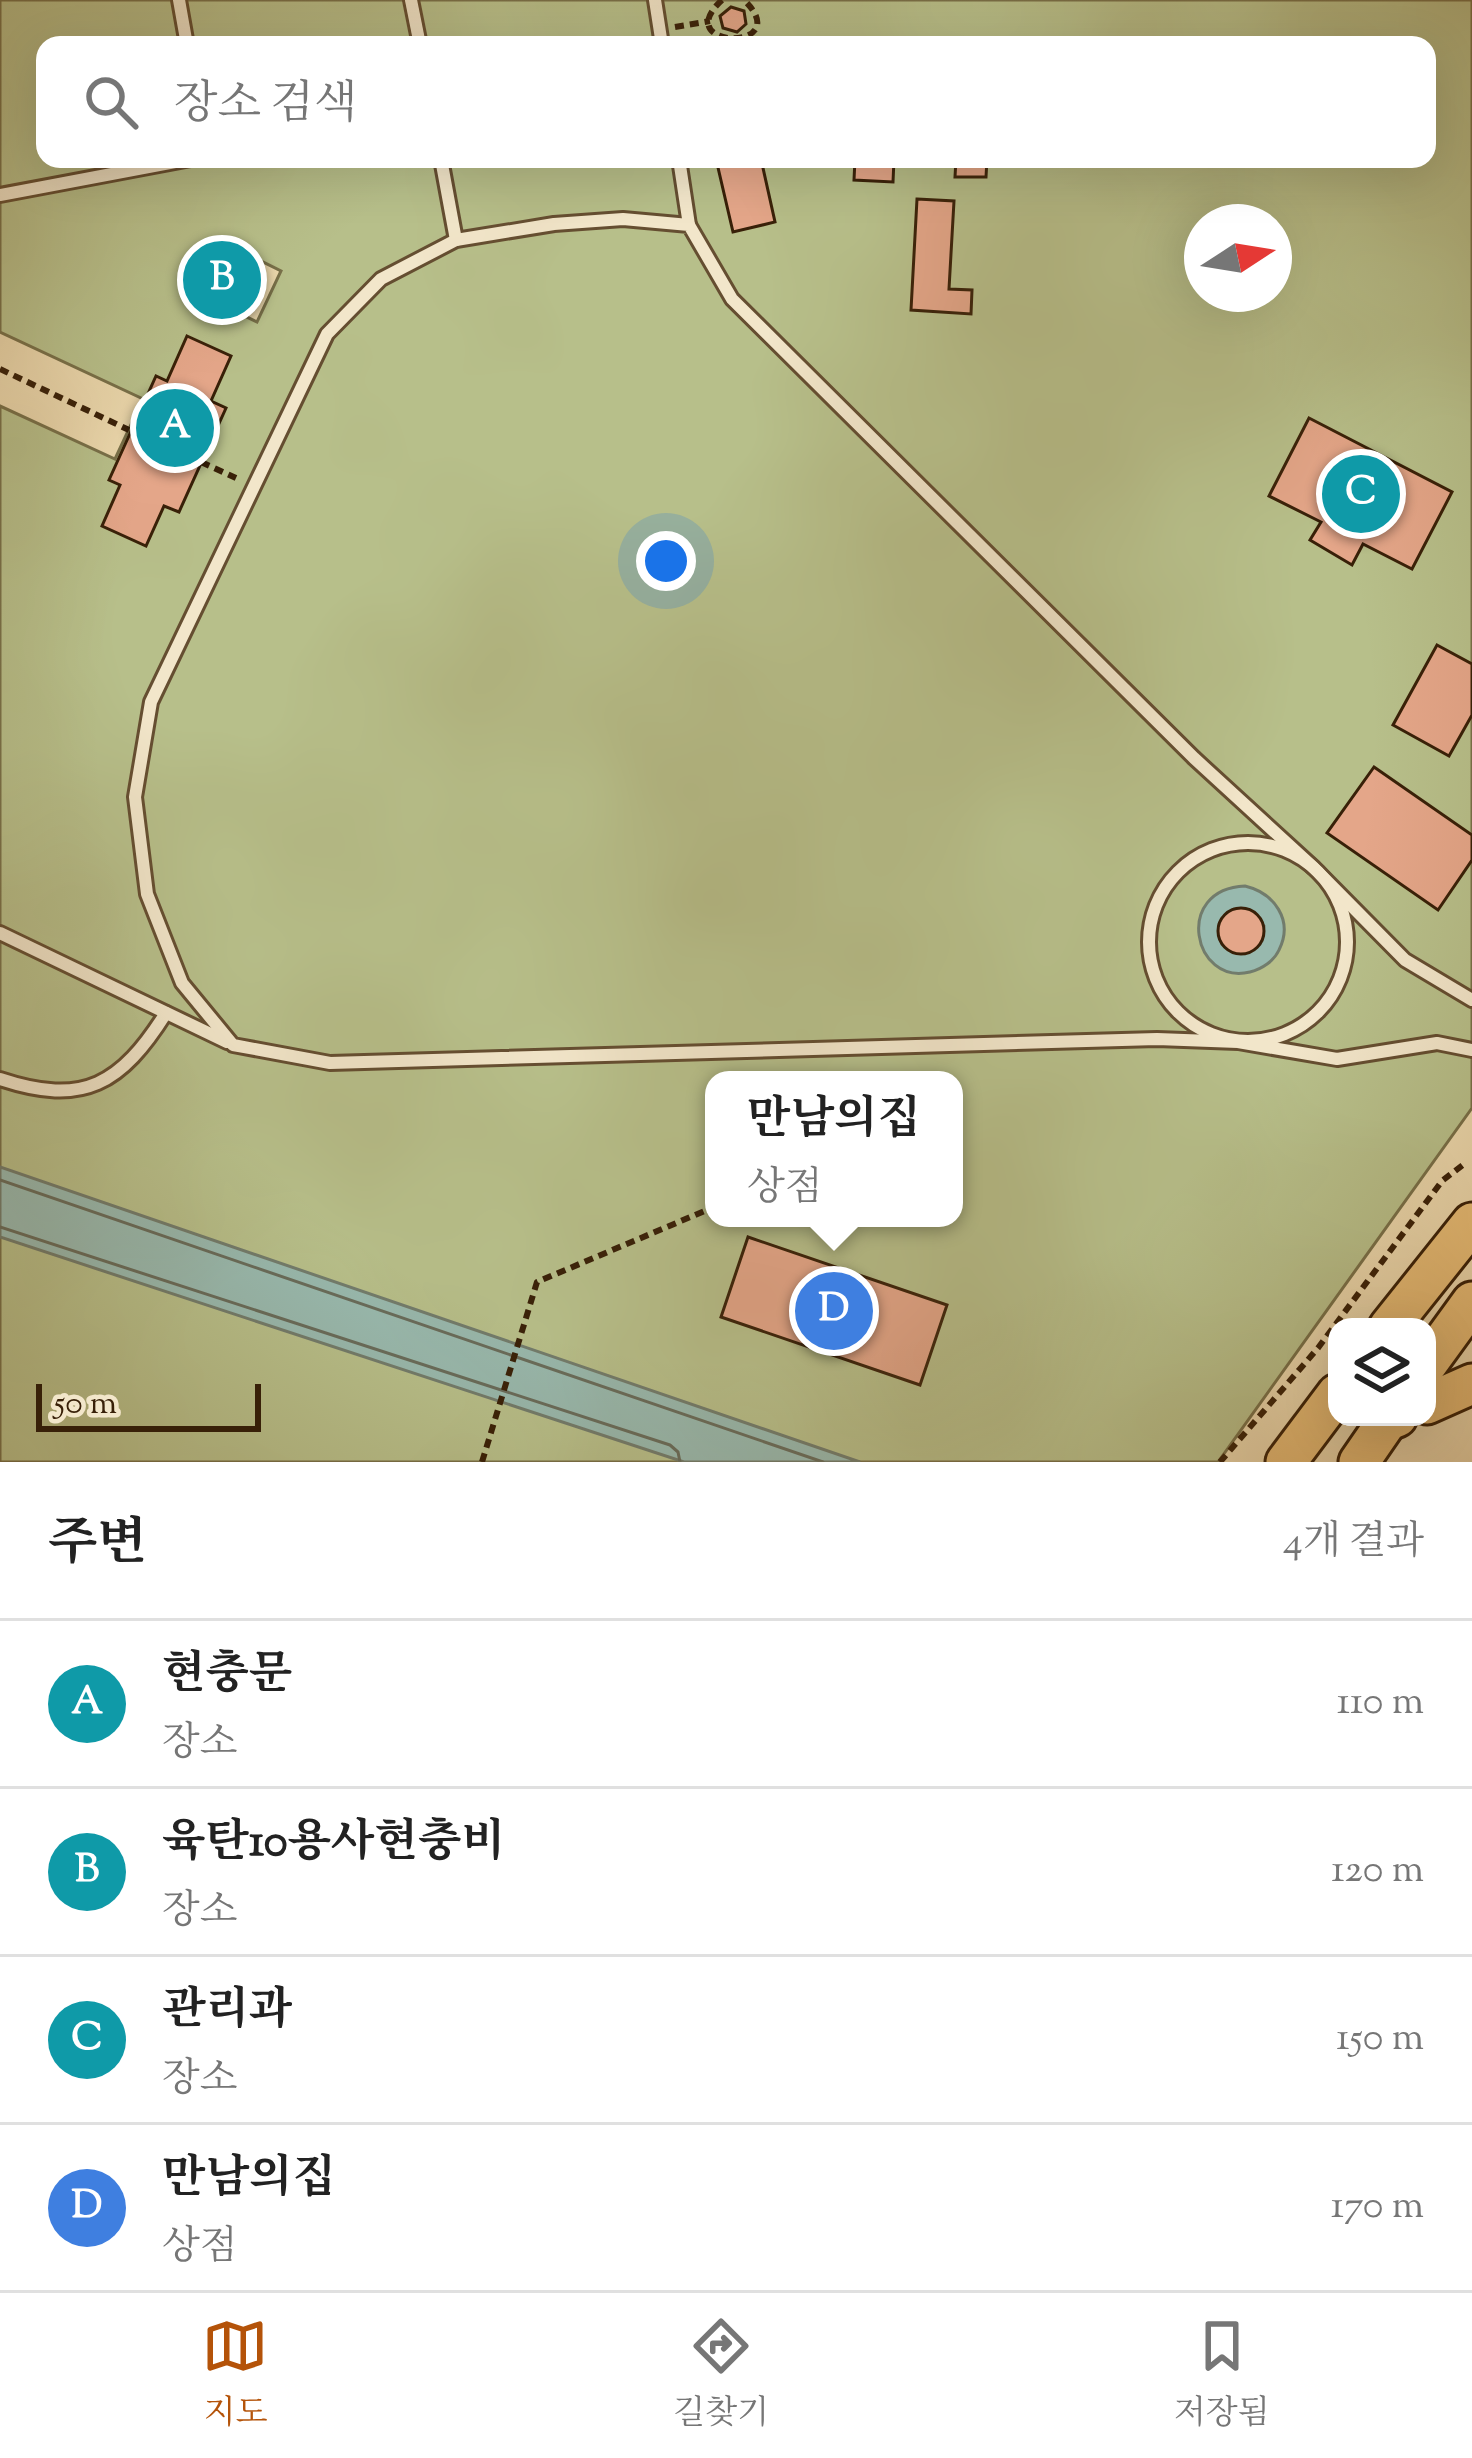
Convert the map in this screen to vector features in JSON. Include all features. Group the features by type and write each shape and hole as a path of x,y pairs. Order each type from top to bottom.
{"main road":[{"path":"1396,1318 1472,1223"},
{"path":"1436,1352 1472,1302"},
{"path":"1436,1400 1472,1384"},
{"path":"1286,1462 1328,1406"},
{"path":"1359,1462 1385,1426"}],"lane":[{"path":"179,0 185,36"},
{"path":"411,0 418,36"},
{"path":"656,0 661,36"},
{"path":"0,195 143,168"},
{"path":"443,168 456,240"},
{"path":"680,168 689,225 732,299 1405,961 1472,1000"},
{"path":"233,1046 182,983 147,894 136,797 151,702 327,334 381,279 456,240 554,224 623,219 689,225"},
{"path":"0,933 233,1046 330,1063 1157,1039 1238,1042 1269,1040 1298,1029 1322,1009 1339,983 1347,953 1345,922 1334,893 1314,868 1286,850 1252,843 1219,847 1188,862 1165,887 1151,918 1153,969 1177,1013 1205,1033 1238,1042 1337,1059 1437,1043 1472,1050"},
{"path":"0,1079 35,1090 75,1090 110,1077 140,1053 166,1013"}],"path":[{"path":"721,36 711,21 722,0"},
{"path":"744,0 755,20 746,36"},
{"path":"660,29 711,21"},
{"path":"0,369 130,430"},
{"path":"202,462 254,486"},
{"path":"1220,1462 1318,1348 1442,1181 1464,1164"},
{"path":"482,1462 537,1282 705,1211"}],"green space":[{"path":"0,0 1472,0 1472,1108 1218,1462 0,1462 0,406 115,459 143,399 0,332","holes":["221,241 281,271 257,322 196,292"]}],"water":[{"path":"1245,886 1265,895 1278,909 1283,939 1274,958 1259,969 1230,972 1204,952 1200,918 1207,903 1222,891","holes":["1234,909 1249,910 1264,926 1262,941 1245,954 1228,949 1221,941 1219,924"]},
{"path":"0,1167 860,1462 684,1462 0,1237"}],"building":[{"path":"731,7 744,11 746,24 737,32 723,28 720,16"},
{"path":"718,168 763,168 775,222 733,232"},
{"path":"855,168 894,168 893,182 854,180"},
{"path":"956,168 986,168 986,177 955,177"},
{"path":"917,199 954,201 949,289 972,290 971,314 911,310"},
{"path":"187,336 231,356 211,401 226,408 179,512 164,506 146,546 102,526 120,485 109,480 156,376 167,381"},
{"path":"1309,418 1452,492 1412,569 1363,544 1352,565 1310,540 1321,522 1269,496"},
{"path":"1437,645 1472,664 1472,715 1449,756 1393,725"},
{"path":"1374,767 1472,835 1472,860 1438,910 1327,833"},
{"path":"1241,908 1257,915 1264,931 1257,947 1241,954 1225,947 1218,931 1225,915"},
{"path":"748,1237 947,1305 920,1385 721,1317"}],"place":[{"name":"육탄10용사현충비","path":"222,280"},
{"name":"현충문","path":"175,428"},
{"name":"관리과","path":"1361,494"},
{"name":"만남의집","path":"834,1311"}]}
